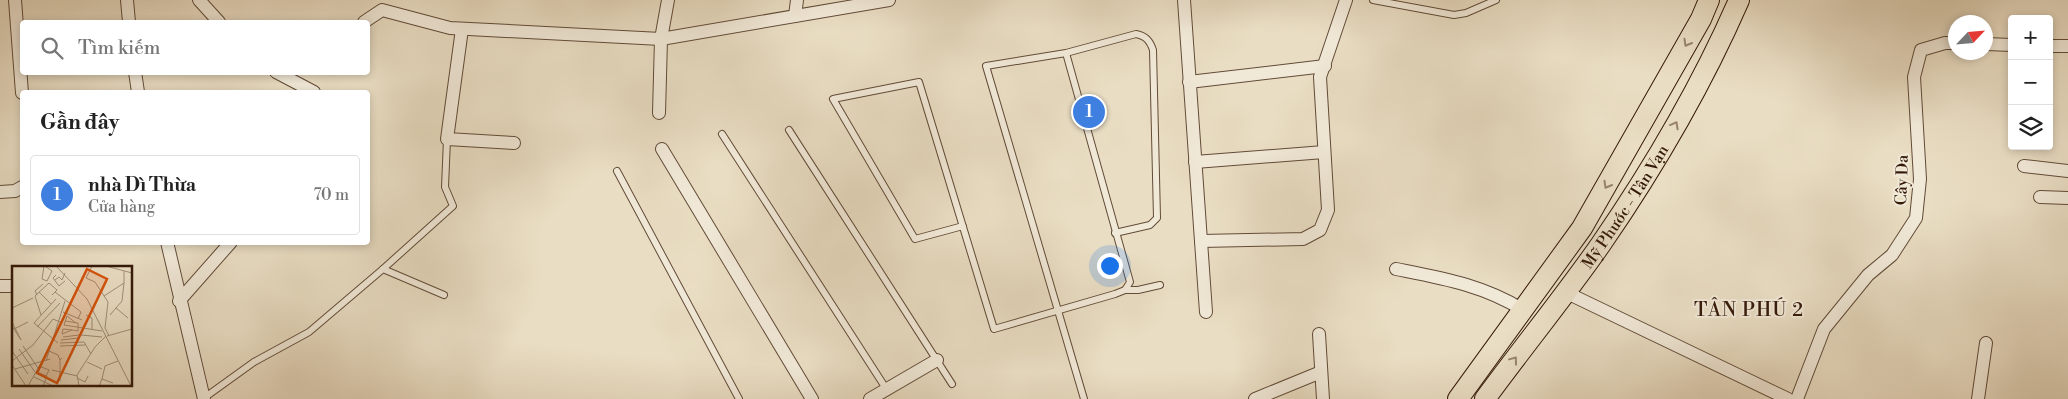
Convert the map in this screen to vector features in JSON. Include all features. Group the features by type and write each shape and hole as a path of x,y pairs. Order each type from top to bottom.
{"main road":[{"name":"Mỹ Phước - Tân Vạn","path":"1458,399 1582,228 1696,27 1709,0"},
{"name":"Mỹ Phước - Tân Vạn","path":"1485,399 1600,244 1660,153 1722,38 1740,0"}],"street":[{"path":"15,0 20,66"},
{"path":"127,0 129,20"},
{"path":"200,0 217,20"},
{"path":"658,113 661,39 668,0"},
{"path":"795,16 797,0"},
{"path":"367,20 382,10 430,24 462,29 533,30 661,39 889,0"},
{"path":"1184,0 1206,312"},
{"path":"1201,241 1303,240 1320,230 1328,210 1320,77 1346,0"},
{"path":"462,29 447,139 514,143"},
{"name":"Cây Da","path":"1797,399 1824,329 1868,275 1892,254 1916,218 1920,179 1914,77 1921,50 1948,43"},
{"path":"1993,44 2008,45"},
{"path":"2053,46 2068,46"},
{"path":"1189,82 1325,66"},
{"path":"21,75 22,90"},
{"path":"135,75 138,90"},
{"path":"282,75 310,90"},
{"path":"662,149 812,399"},
{"path":"1195,162 1324,152"},
{"path":"2024,166 2068,171"},
{"path":"0,192 16,191 20,188"},
{"path":"2040,197 2068,198"},
{"path":"168,245 203,399"},
{"path":"179,301 228,245"},
{"path":"1396,269 1478,287 1502,297 1523,310"},
{"path":"1565,292 1788,399"},
{"path":"1319,334 1323,399"},
{"path":"1978,399 1986,343"},
{"path":"870,399 937,360"},
{"path":"1255,399 1321,372"}],"lane":[{"path":"1373,0 1454,15 1466,13 1496,0"},
{"path":"1084,399 986,66 1066,53 1136,34 1147,38 1153,50 1157,218 1150,225 1115,233"},
{"path":"1066,53 1130,282 1125,290"},
{"path":"963,226 915,239 833,99 918,82 963,226 994,329 1057,312 1125,290 1138,290 1160,285"},
{"path":"790,130 952,384"},
{"path":"722,134 887,390"},
{"path":"203,399 266,355 309,332 453,206 445,187 447,139"},
{"path":"618,171 739,399"},
{"path":"383,269 444,295"}],"place":[{"name":"nhà Dì Thừa","path":"1089,112"}],"district":[{"name":"TÂN PHÚ 2","path":"1749,309"}]}
